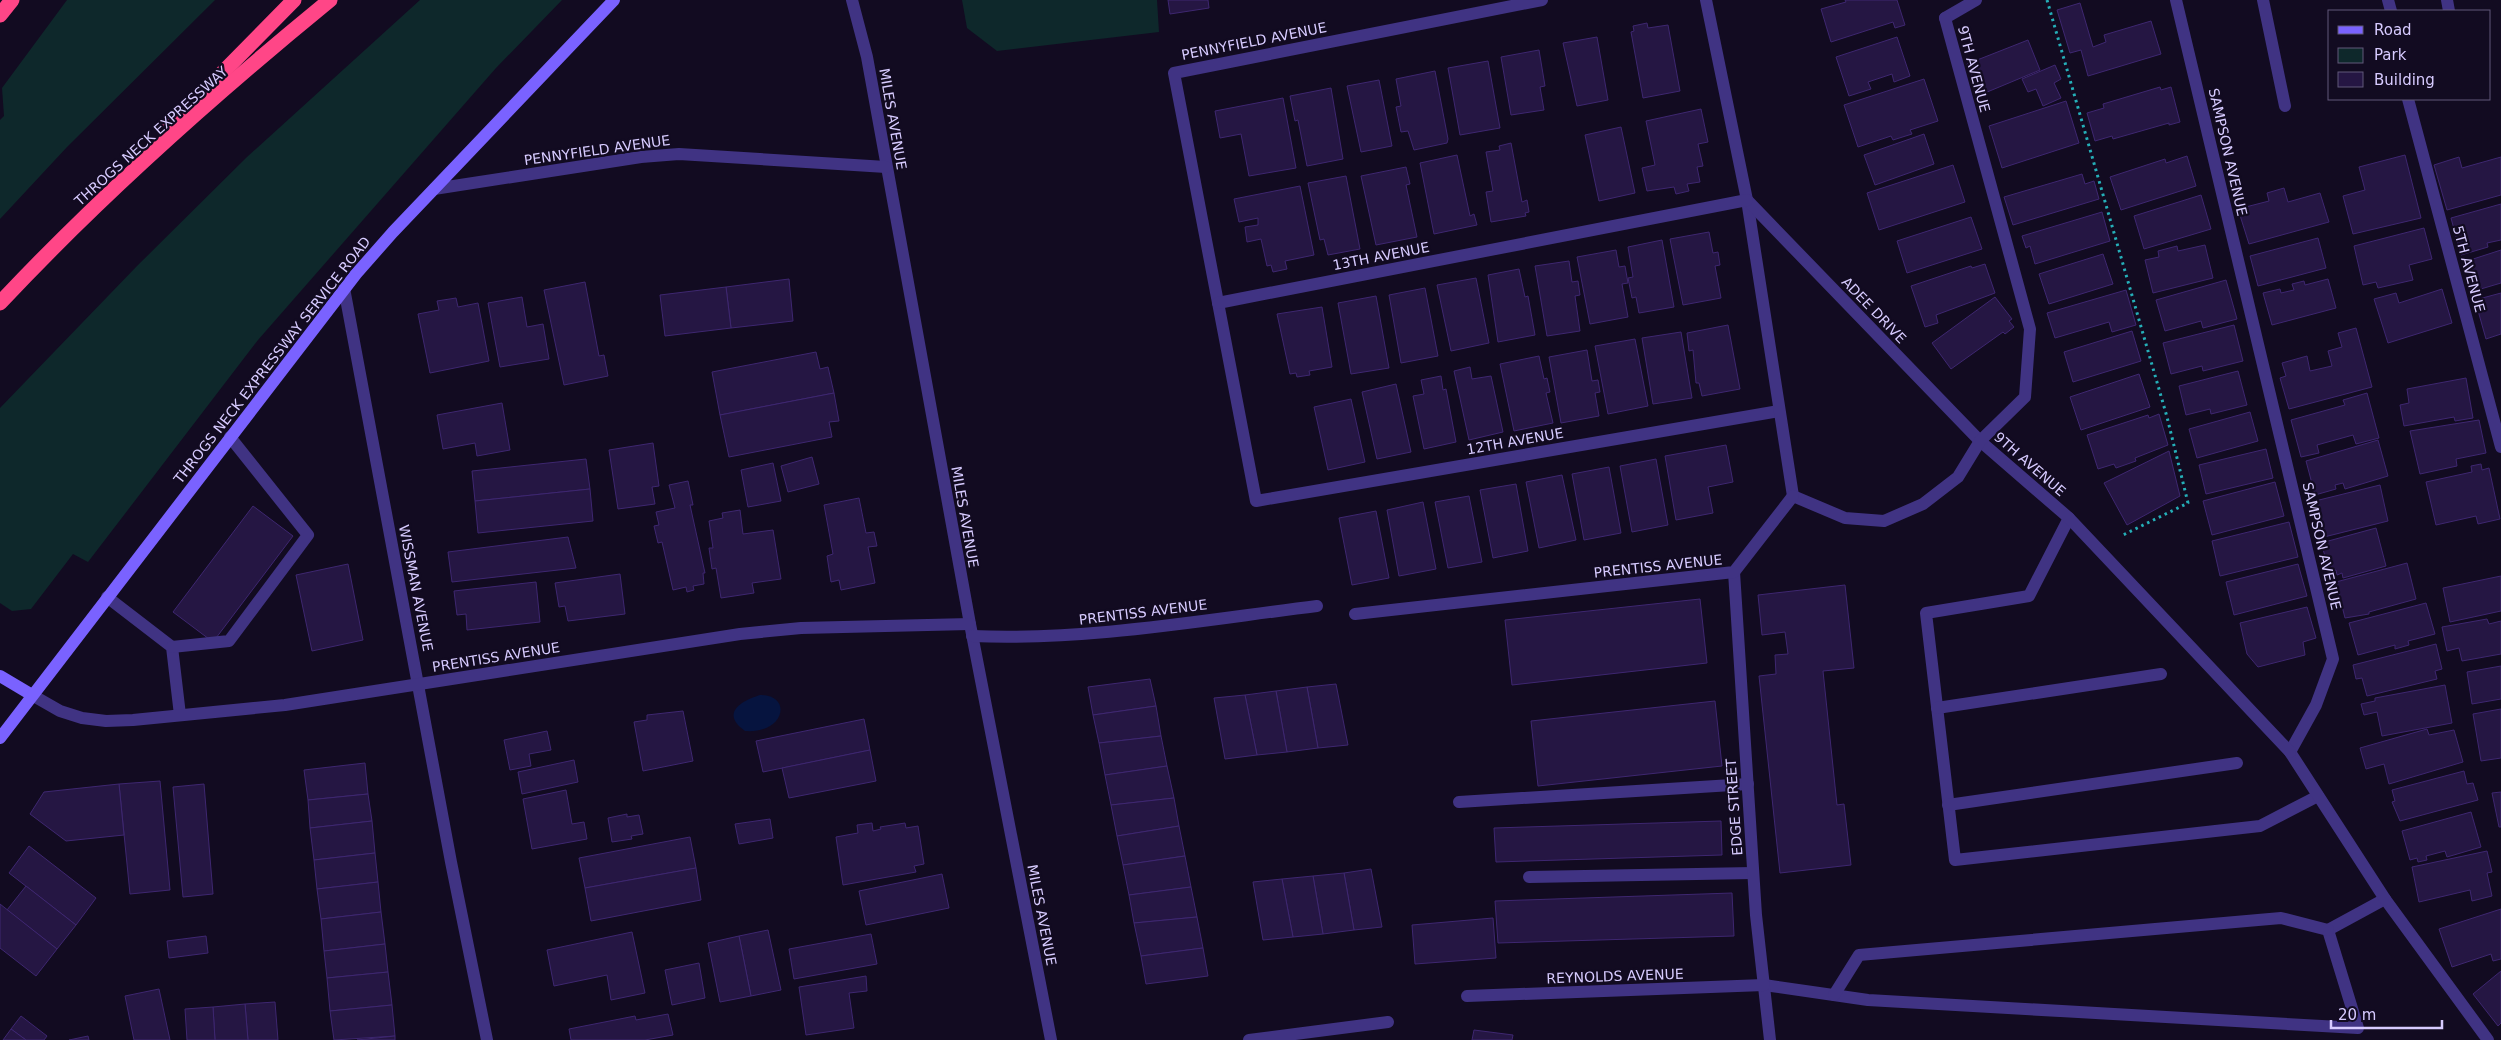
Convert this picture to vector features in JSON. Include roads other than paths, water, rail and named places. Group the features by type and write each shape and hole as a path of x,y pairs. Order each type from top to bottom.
{"highway":[{"path":"0,15 12,0"},
{"path":"43,258 294,0"},
{"name":"THROGS NECK EXPRESSWAY","path":"0,303 43,258 190,120 330,0"}],"street":[{"name":"THROGS NECK EXPRESSWAY SERVICE ROAD","path":"0,738 344,288 434,189 614,0"},
{"name":"MILES AVENUE","path":"852,0 867,57 971,630 1051,1040"},
{"name":"PENNYFIELD AVENUE","path":"1218,303 1174,73 1542,0"},
{"path":"1706,0 1747,200 1793,496 1845,518 1884,521 1923,504 1958,477 1980,441"},
{"name":"9TH AVENUE","path":"1976,0 1945,18 2030,329 2025,397 1980,441 2069,518 2290,752"},
{"name":"SAMPSON AVENUE","path":"2176,0 2333,659 2316,705 2290,752"},
{"path":"2263,0 2285,106"},
{"name":"5TH AVENUE","path":"2408,100 2501,446"},
{"name":"PENNYFIELD AVENUE","path":"434,189 641,157 679,154 886,167"},
{"name":"13TH AVENUE","path":"1218,303 1747,200"},
{"name":"ADEE DRIVE","path":"1747,200 1980,441"},
{"name":"WISSMAN AVENUE","path":"344,288 458,899 487,1040"},
{"name":"12TH AVENUE","path":"1218,303 1256,501 1779,411"},
{"path":"107,597 172,647 229,640 308,535 230,437"},
{"name":"PRENTISS AVENUE","path":"1355,614 1734,572 1793,496"},
{"path":"2069,518 2029,596 1926,613 1954,860 2260,826 2318,796"},
{"name":"EDGE STREET","path":"1734,572 1753,873 1770,1040"},
{"name":"PRENTISS AVENUE","path":"32,695 60,711 94,720 133,720 285,705 740,634 801,628 971,630 1022,638 1069,636 1317,606"},
{"path":"172,647 180,715"},
{"path":"1937,708 2161,674"},
{"path":"0,676 32,695"},
{"path":"2290,752 2385,899 2488,1040"},
{"path":"1948,805 2237,763"},
{"path":"1459,802 1748,784"},
{"path":"1529,877 1753,873"},
{"path":"1834,995 1859,955 2281,918 2328,930 2385,899"},
{"name":"REYNOLDS AVENUE","path":"1467,996 1764,985 1878,1000 2358,1028 2328,930"},
{"path":"1249,1040 1388,1022"}],"water":[{"path":"760,695 777,701 780,707 780,714 769,727 745,731 734,719 736,708 740,704"}]}
